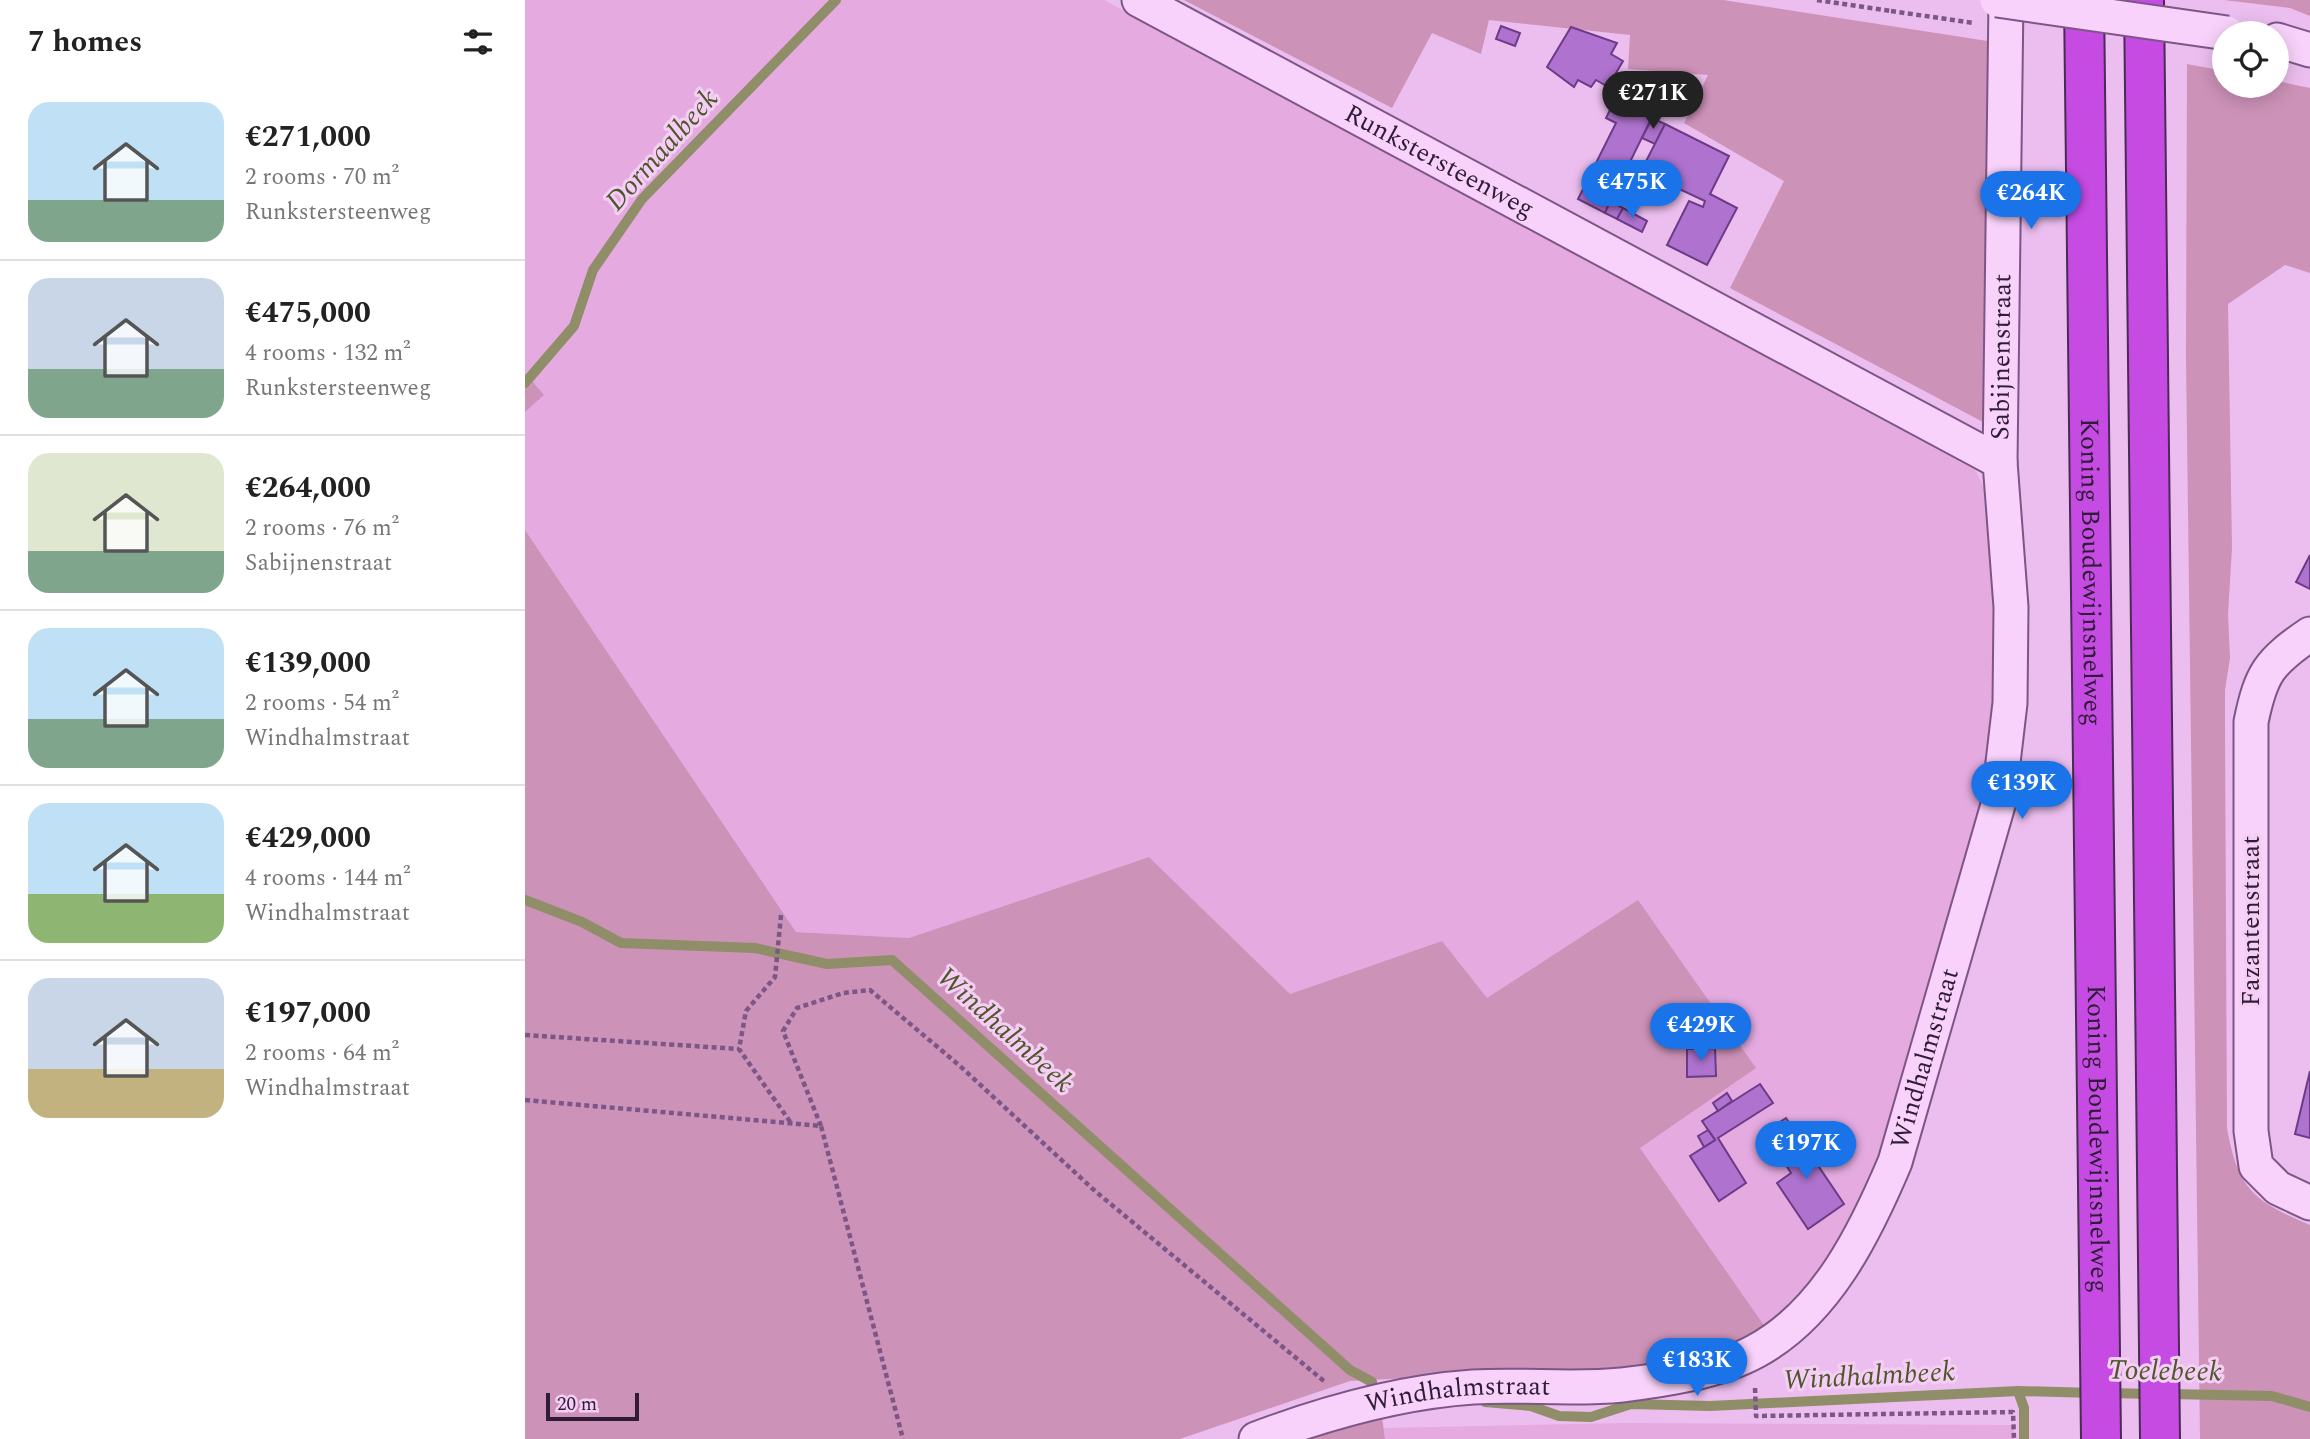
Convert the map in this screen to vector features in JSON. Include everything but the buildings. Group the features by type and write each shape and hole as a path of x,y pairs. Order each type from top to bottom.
{"highway":[{"name":"Koning Boudewijnsnelweg","path":"2084,0 2101,1439"},
{"path":"2144,0 2160,1439"}],"street":[{"name":"Runkstersteenweg","path":"1139,0 2000,462"},
{"path":"1997,0 2212,31"},
{"name":"Sabijnenstraat","path":"2000,462 2007,0"},
{"path":"2289,44 2310,50"},
{"name":"Windhalmstraat","path":"1256,1439 1302,1422 1358,1407 1471,1387 1621,1385 1714,1366 1755,1352 1798,1321 1835,1276 1872,1218 1895,1162 1998,805 2010,703 2011,607 2000,462"},
{"name":"Fazantenstraat","path":"2310,634 2278,655 2258,686 2251,722 2251,1131 2256,1167 2278,1188 2310,1203"}],"path":[{"path":"1817,0 1891,11"},
{"path":"781,915 775,977 746,1011 739,1049 790,1123"},
{"path":"903,1439 821,1126 783,1031 797,1008 843,993 870,990 960,1066 1095,1191 1358,1407"},
{"path":"525,1035 739,1049"},
{"path":"525,1100 821,1126"},
{"path":"1755,1352 1756,1416 2013,1412 2014,1439"}],"shaded area":[{"path":"525,0 1104,0 1975,470 1984,487 1992,517 1995,724 1982,811 1896,1120 1841,1246 1803,1295 1766,1328 1520,977 1487,999 1442,941 1290,994 1149,857 909,938 796,932 525,530 525,412 543,395 525,373"},
{"path":"1184,0 1723,0 1994,42 1986,196 1983,422 1730,288 1784,181 1684,123 1708,75 1628,69 1630,35 1489,20 1481,54 1432,33 1392,108"},
{"path":"2224,0 2310,0 2310,16 2290,8"},
{"path":"2187,64 2212,69 2212,98 2289,98 2289,84 2310,88 2310,273 2285,265 2228,304 2232,548 2228,614 2230,658 2225,690 2225,725 2227,1128 2237,1166 2252,1191 2275,1208 2310,1225 2310,1439 2200,1439 2186,357"},
{"path":"525,373 544,395 525,412"},
{"path":"525,530 796,932 909,938 1149,857 1290,994 1442,941 1487,998 1638,900 1756,1068 1640,1148 1766,1328 1702,1360 1611,1373 1528,1372 1350,1381 1180,1439 525,1439"},
{"path":"1381,1409 1385,1439 1279,1439"},
{"path":"1624,1423 2014,1425 2014,1439 1385,1439 1384,1428"}],"waterway":[{"name":"Dormaalbeek","path":"525,383 574,326 593,270 642,199 836,0"},
{"name":"Windhalmbeek","path":"525,900 582,922 621,943 755,948 827,964 892,960 1350,1370 1372,1382"},
{"name":"Toelebeek","path":"2018,1391 2094,1393"},
{"name":"Windhalmbeek","path":"1485,1402 1531,1406 1559,1416 1591,1417 1631,1404 1710,1406 2018,1391 2024,1408 2024,1439"},
{"name":"Toelebeek","path":"2109,1393 2153,1394"},
{"name":"Toelebeek","path":"2169,1394 2272,1396 2310,1407"}]}
